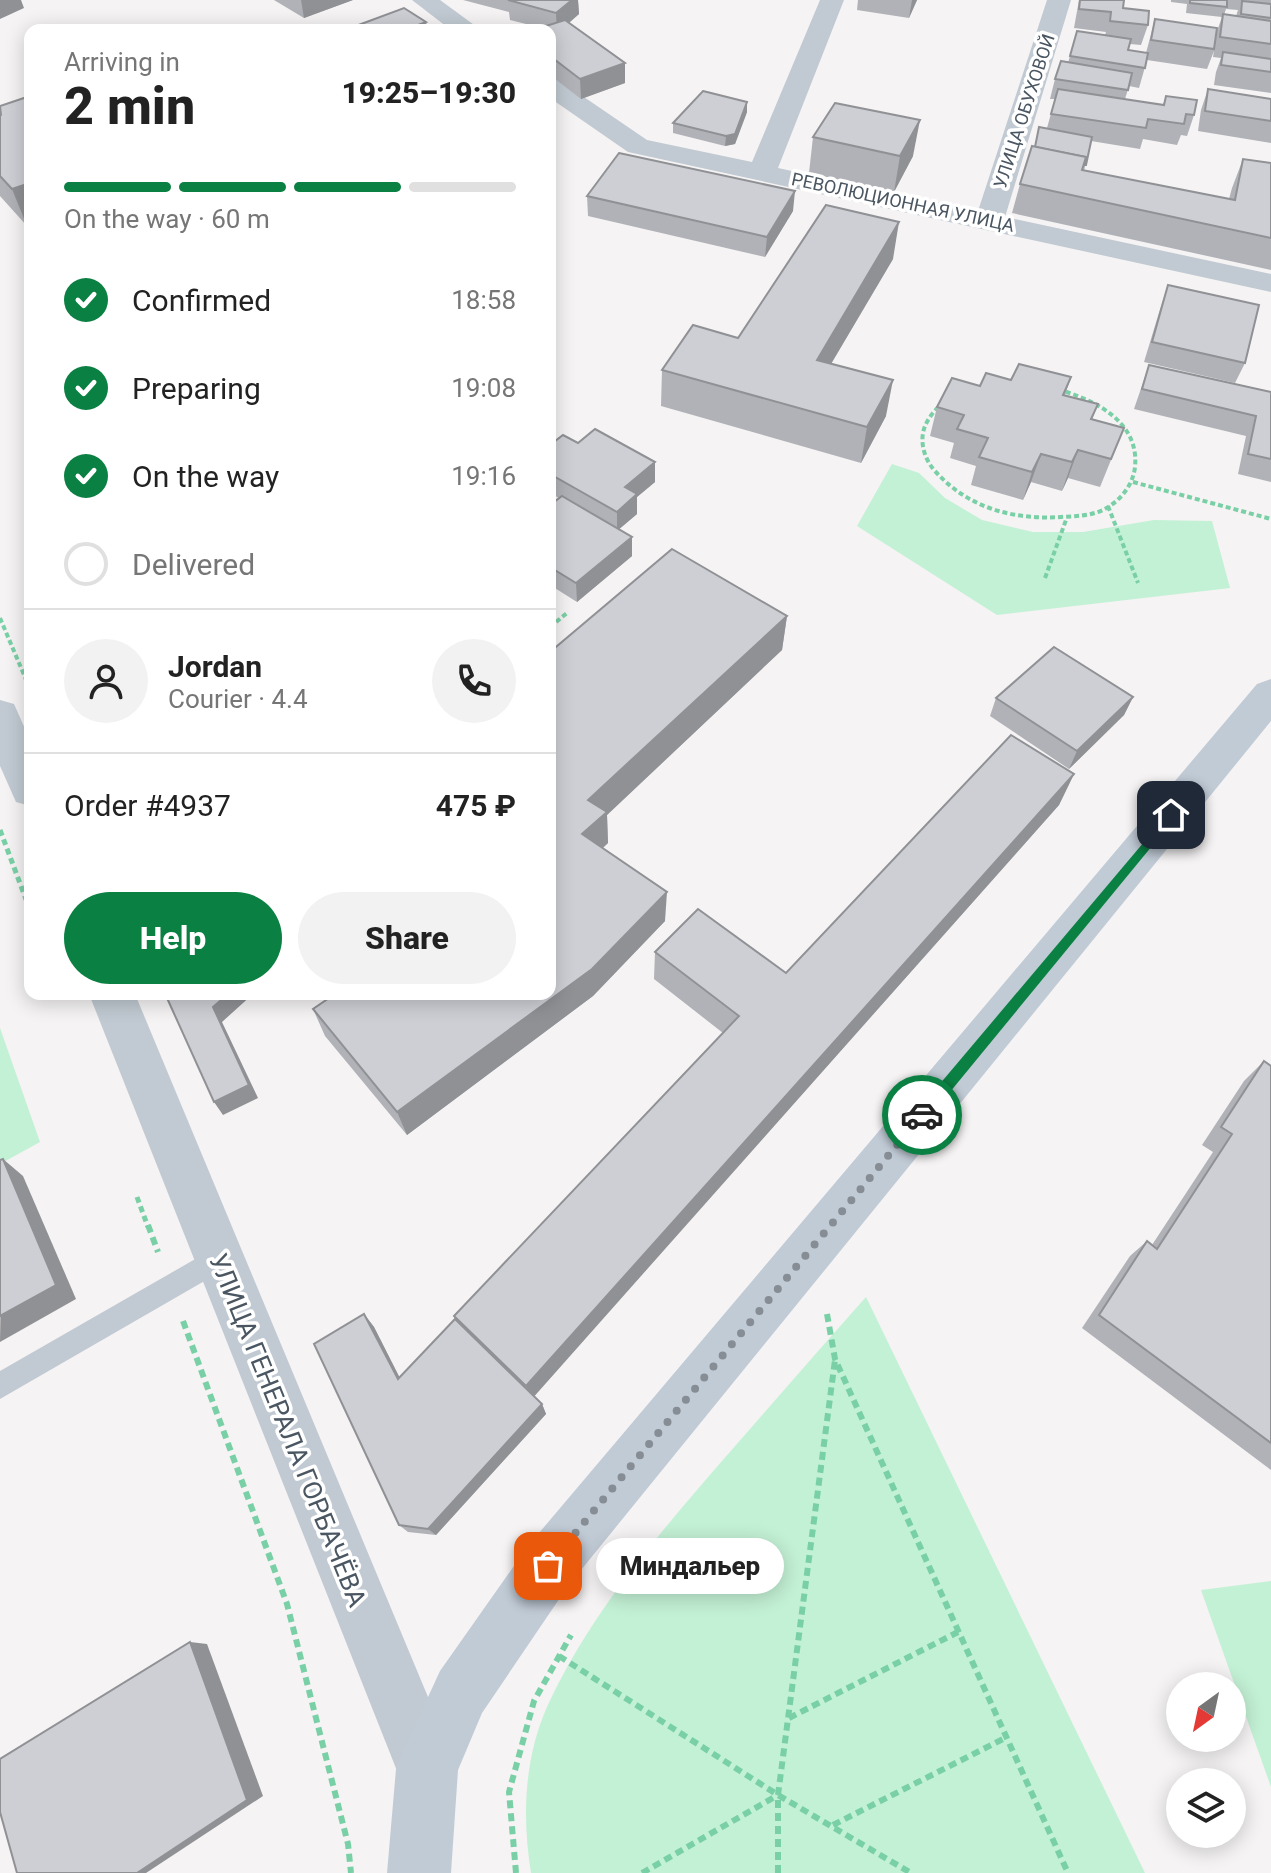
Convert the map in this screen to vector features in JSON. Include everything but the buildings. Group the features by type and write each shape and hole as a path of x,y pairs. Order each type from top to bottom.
{"main road":[{"path":"427,1769 461,1692 548,1566 1271,694"},
{"name":"УЛИЦА ГЕНЕРАЛА ГОРБАЧЁВА","path":"419,1873 427,1769"}],"street":[{"path":"424,0 461,24"},
{"path":"442,0 469,17 470,24"},
{"path":"762,172 832,0"},
{"name":"УЛИЦА ОБУХОВОЙ","path":"989,221 1059,0"},
{"name":"РЕВОЛЮЦИОННАЯ УЛИЦА","path":"556,90 638,146 1271,283"},
{"path":"0,715 24,775"},
{"name":"УЛИЦА ГЕНЕРАЛА ГОРБАЧЁВА","path":"114,1000 427,1769"}],"lane":[{"path":"0,1386 218,1259"}],"path":[{"path":"1019,381 1053,386 1085,398 1111,415 1129,436 1137,459 1133,482 1117,501 1108,506 1091,515 1066,520 1019,520 984,510 953,493 932,472 921,449 923,426 935,407 957,392 986,383 1019,381"},
{"path":"1133,482 1271,519"},
{"path":"1108,506 1138,583"},
{"path":"1045,578 1066,520"},
{"path":"556,622 567,613"},
{"path":"0,618 24,676"},
{"path":"0,830 24,894"},
{"path":"133,1184 287,1604 348,1844 351,1873"},
{"path":"817,1325 827,1314 835,1359 1068,1873"},
{"path":"778,1873 778,1795 835,1359"},
{"path":"516,1873 509,1792 534,1701 574,1629"},
{"path":"788,1719 958,1632"},
{"path":"559,1656 778,1795 911,1873"},
{"path":"832,1826 1007,1737"},
{"path":"642,1873 778,1795"}],"green space":[{"path":"892,464 919,473 945,498 982,520 1033,532 1083,532 1154,520 1212,521 1230,588 997,615 857,526"},
{"path":"0,1028 40,1142 0,1164"},
{"path":"866,1297 1145,1873 531,1873 526,1831 529,1768 547,1707 583,1640 673,1518"},
{"path":"1271,1581 1271,1787 1246,1717 1246,1672 1230,1672 1201,1590"}],"way so far":[{"path":"548,1566 922,1115"}],"place":[{"name":"Миндальер","path":"548,1566"}],"route":[{"path":"922,1115 1171,815"}]}
